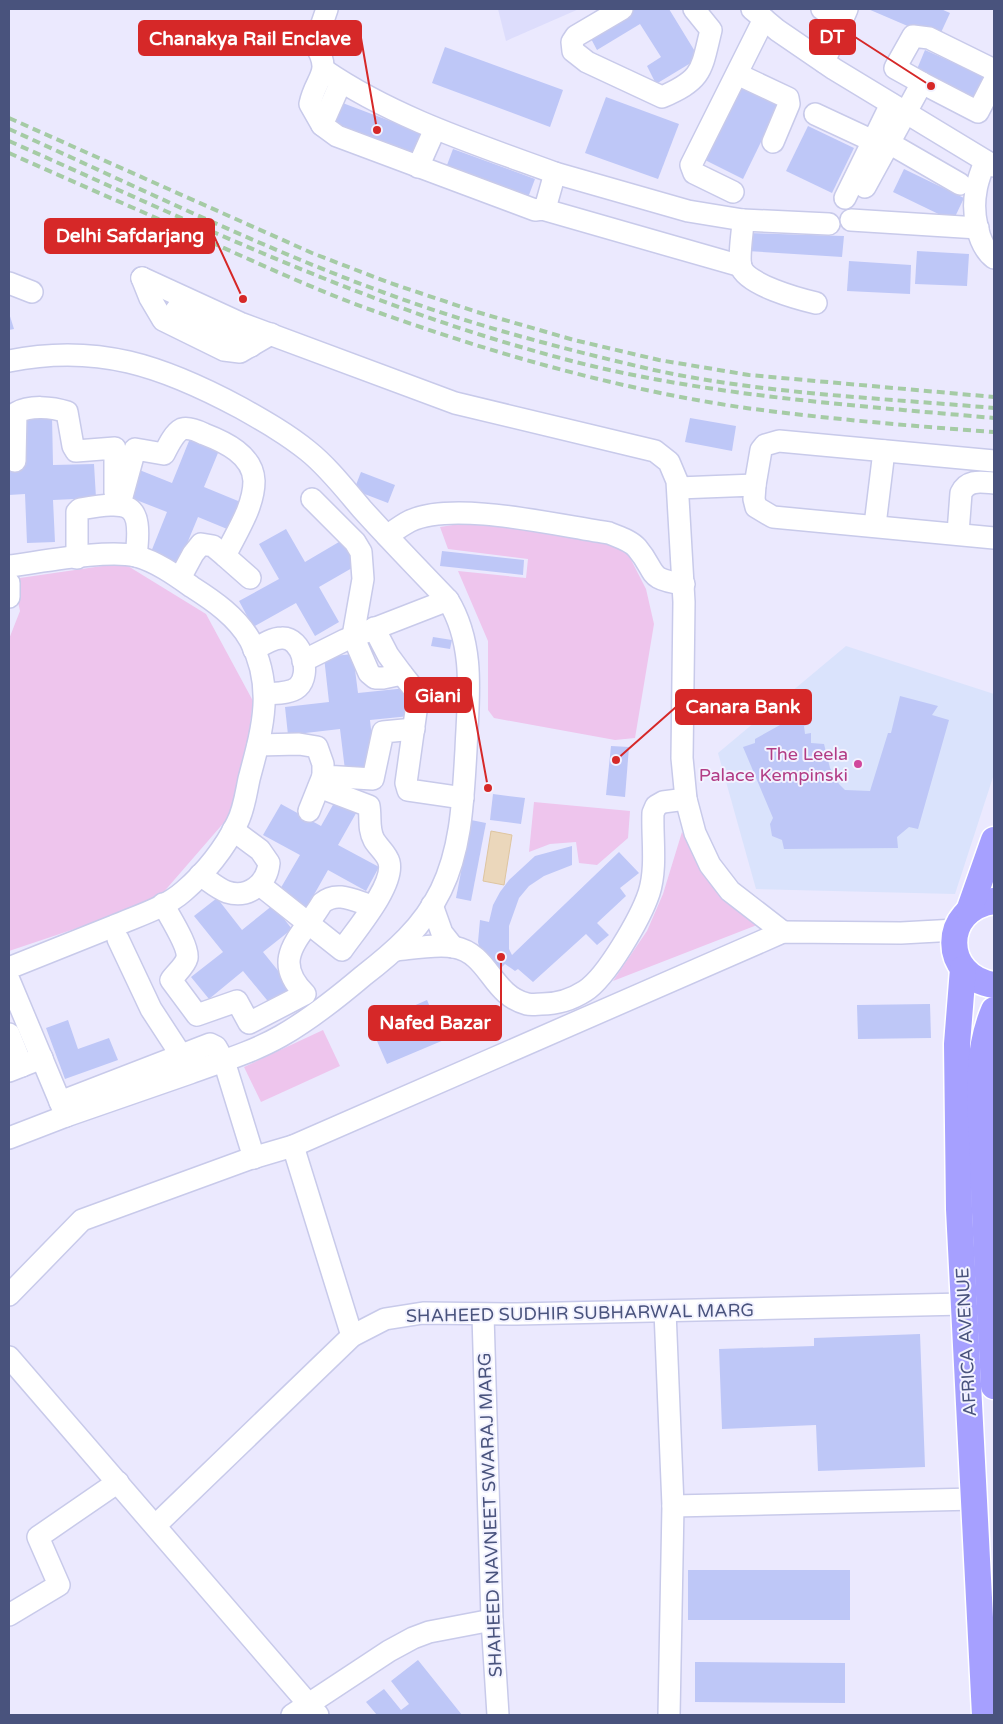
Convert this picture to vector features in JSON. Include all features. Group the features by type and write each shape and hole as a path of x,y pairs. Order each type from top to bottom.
{"main road":[{"path":"994,840 954,944 956,957 963,969 972,978 994,985"},
{"path":"962,921 980,904 994,901"},
{"name":"AFRICA AVENUE","path":"963,969 957,1044 959,1209 985,1715"},
{"name":"AFRICA AVENUE","path":"994,1010 986,1030 980,1066 984,1209 994,1386"}],"street":[{"path":"327,9 315,44 333,76 435,129 555,173 688,211 743,220 829,224"},
{"path":"622,9 576,36 572,42 573,51 586,62 662,97 686,86 700,72 711,30 694,9"},
{"path":"822,9 845,14 824,62"},
{"path":"733,192 694,174 691,166 737,74 758,14 824,62 898,109 990,163 976,192 980,237 990,255 994,258"},
{"path":"994,70 929,38 913,36 895,68 978,112 994,81"},
{"path":"737,74 788,98 789,104 773,142"},
{"path":"333,76 322,125 337,136 535,210 542,209 741,266"},
{"path":"845,198 881,142 898,109 922,83"},
{"path":"815,114 881,142 960,184"},
{"path":"418,167 435,129"},
{"path":"865,187 881,142"},
{"path":"542,209 546,205 555,173"},
{"path":"743,220 741,266 746,274 780,294 816,303"},
{"path":"851,220 978,228"},
{"path":"271,334 250,346 150,298 142,278 240,323 271,334 455,402 655,451 669,462 678,488 684,584 682,758 686,799 695,833 710,865 730,890 783,932"},
{"path":"9,283 32,292"},
{"path":"9,361 63,354 90,354 143,365 194,384 267,422 309,451 448,600 457,615 464,637 470,673 463,798 460,828 452,860 441,890 432,905 422,921 397,950 314,1016 279,1037 224,1061 63,1109"},
{"path":"15,461 16,413 22,410 55,408 67,412 73,446 76,451 115,448 117,504"},
{"path":"117,504 135,449 164,454 174,437 182,430 187,429 192,429 227,442 241,454 252,469 254,482 250,506 225,556"},
{"path":"994,461 771,442 761,450 754,498 756,507 773,517 994,538"},
{"path":"876,526 884,451"},
{"path":"958,534 961,493 964,487 974,482 994,482"},
{"path":"678,488 755,485"},
{"path":"312,499 355,542 360,552 363,579 353,636 369,673 375,678 402,674"},
{"path":"77,558 77,512 80,509 117,504 127,506 135,514 137,523 136,556"},
{"path":"387,536 410,521 452,512 504,517 609,533 636,548 654,577 663,582 684,584"},
{"path":"180,578 193,554 201,544 213,546 250,578"},
{"path":"9,566 115,554 136,556 156,564 217,603 236,621 254,650 262,673 266,702 258,745 238,822 222,848 184,892 163,904 9,968"},
{"path":"9,583 9,597"},
{"path":"303,661 353,636 448,600"},
{"path":"374,628 388,655 414,689 417,704 406,783 408,790 463,798"},
{"path":"254,650 270,641 282,638 292,640 298,646 303,661 305,675 298,687 285,693 265,694"},
{"path":"321,781 373,778 383,732 414,729"},
{"path":"258,745 299,744 316,746 323,764 321,781 309,812"},
{"path":"260,885 342,950 381,894 389,873 390,864 373,838 369,826 369,806 321,781"},
{"path":"397,950 453,947 466,951 478,958 503,992 528,1005 560,1004 586,990 607,968 637,921 650,892 653,863 653,813 656,806 663,802 686,799"},
{"path":"200,875 227,892 242,892 256,888 265,880 268,863 260,850 233,830"},
{"path":"163,904 185,945 187,956 185,962 171,980 176,990 197,1015 238,1001 249,1023 305,994 289,970 288,954 310,924 322,903 329,897 338,896 372,906"},
{"path":"432,905 442,933 453,947"},
{"path":"9,1295 82,1220 292,1146 783,932 902,933 962,921"},
{"path":"118,940 152,1009 180,1055"},
{"path":"9,980 24,1065"},
{"path":"9,1034 24,1065 63,1109"},
{"path":"9,1138 63,1109 180,1055 210,1044 216,1047 224,1061 254,1158"},
{"path":"292,1146 352,1336"},
{"name":"SHAHEED SUDHIR SUBHARWAL MARG","path":"156,1525 352,1336 385,1319 424,1313 483,1315 964,1304"},
{"path":"665,1311 673,1506 669,1715"},
{"name":"SHAHEED NAVNEET SWARAJ MARG","path":"483,1315 492,1620 498,1715"},
{"path":"9,1357 156,1525 306,1711 413,1638 429,1632 492,1620"},
{"path":"9,1615 59,1585 38,1536 118,1482"},
{"path":"673,1506 975,1499"}],"shaded area":[{"path":"498,9 579,9 506,41"},
{"path":"485,520 622,542 646,589 654,624 635,738 615,740 494,718 488,710 488,641 458,571 526,578 528,559 448,549 440,527"},
{"path":"123,563 206,614 253,701 240,804 155,902 9,951 9,639 20,611 13,579"},
{"name":"The Leela Palace Kempinski","path":"846,646 994,694 994,774 955,894 756,889 718,753"},
{"path":"534,802 630,811 628,838 597,865 579,863 576,842 550,844 529,852"},
{"path":"491,831 512,835 504,885 483,881"},
{"path":"682,832 709,880 757,925 613,981 647,931 663,894"},
{"path":"323,1030 340,1066 261,1102 244,1067"}],"building":[{"path":"634,9 669,9 699,58 656,84 647,66 661,57 640,24 597,50 589,35"},
{"path":"868,9 941,9 950,13 938,39"},
{"path":"445,47 563,90 550,127 432,83"},
{"path":"925,50 984,76 974,100 915,74"},
{"path":"737,84 779,105 743,179 701,158"},
{"path":"606,97 679,124 658,179 585,153"},
{"path":"340,102 422,133 414,157 331,127"},
{"path":"808,126 854,148 832,193 786,171"},
{"path":"453,149 535,179 526,203 444,173"},
{"path":"904,169 964,198 953,221 893,192"},
{"path":"748,233 844,236 842,257 747,251"},
{"path":"917,251 969,254 967,286 915,284"},
{"path":"849,261 911,265 910,294 847,291"},
{"path":"9,313 14,329 9,330"},
{"path":"52,416 53,465 94,464 96,498 53,500 55,542 27,543 25,494 9,495 9,469 23,468 21,417"},
{"path":"690,418 736,426 732,451 685,442"},
{"path":"191,436 220,448 204,487 243,503 232,531 198,517 179,563 151,552 167,512 126,496 137,469 172,483"},
{"path":"361,472 395,485 388,503 354,490"},
{"path":"286,529 305,562 344,539 359,564 319,587 339,622 315,636 296,603 253,627 239,601 279,579 259,544"},
{"path":"442,551 524,560 523,575 440,566"},
{"path":"433,637 452,640 450,649 431,646"},
{"path":"353,654 358,693 407,688 410,716 370,720 375,767 345,770 340,729 288,735 285,707 329,702 324,657"},
{"path":"900,696 938,706 932,715 949,720 918,829 909,827 897,837 898,848 784,849 782,840 772,836 770,824 773,818 743,747 755,743 755,739 807,710 811,723 804,726 805,734 811,733 811,743 824,744 830,768 839,784 845,790 870,791 888,733 891,733"},
{"path":"611,746 629,747 625,797 606,795"},
{"path":"493,794 525,798 521,824 490,820"},
{"path":"338,796 359,808 338,845 379,867 366,891 328,870 307,907 279,891 300,855 263,835 281,804 321,826"},
{"path":"471,820 486,823 471,901 456,898"},
{"path":"572,846 572,865 544,876 529,886 519,898 509,926 509,949 512,955 619,852 639,873 620,888 626,896 597,923 609,935 597,945 586,934 533,982 518,969 515,971 505,964 497,972 482,958 478,942 480,920 489,922 493,905 500,892 509,880 535,856"},
{"path":"217,898 242,930 273,905 292,929 263,952 292,988 271,1005 243,971 209,999 191,977 223,952 194,916"},
{"path":"427,1000 444,1040 387,1064 370,1025"},
{"path":"930,1004 931,1038 858,1039 857,1005"},
{"path":"68,1020 78,1049 109,1038 118,1060 65,1079 46,1028"},
{"path":"920,1334 925,1467 818,1471 816,1425 722,1429 719,1349 814,1346 814,1338"},
{"path":"688,1570 850,1570 850,1620 688,1620"},
{"path":"418,1660 462,1715 377,1715 366,1702 384,1689 401,1710 409,1704 391,1681"},
{"path":"695,1662 845,1663 845,1703 695,1702"}],"railway":[{"path":"9,118 312,253 390,283 477,312 574,340 659,360 749,375 994,397"},
{"path":"9,129 196,214 337,275 418,305 518,336 654,370 738,385 994,408"},
{"path":"9,141 215,233 353,290 424,316 568,360 620,372 726,391 780,398 994,418"},
{"path":"9,153 339,298 515,357 607,381 746,408 808,416 994,432"}],"place":[{"name":"DT","path":"931,86"},
{"name":"Chanakya Rail Enclave","path":"377,130"},
{"name":"Delhi Safdarjang","path":"243,299"},
{"name":"Canara Bank","path":"616,760"},
{"name":"The Leela Palace Kempinski","path":"858,764"},
{"name":"Giani","path":"488,788"},
{"name":"Nafed Bazar","path":"501,957"}]}
